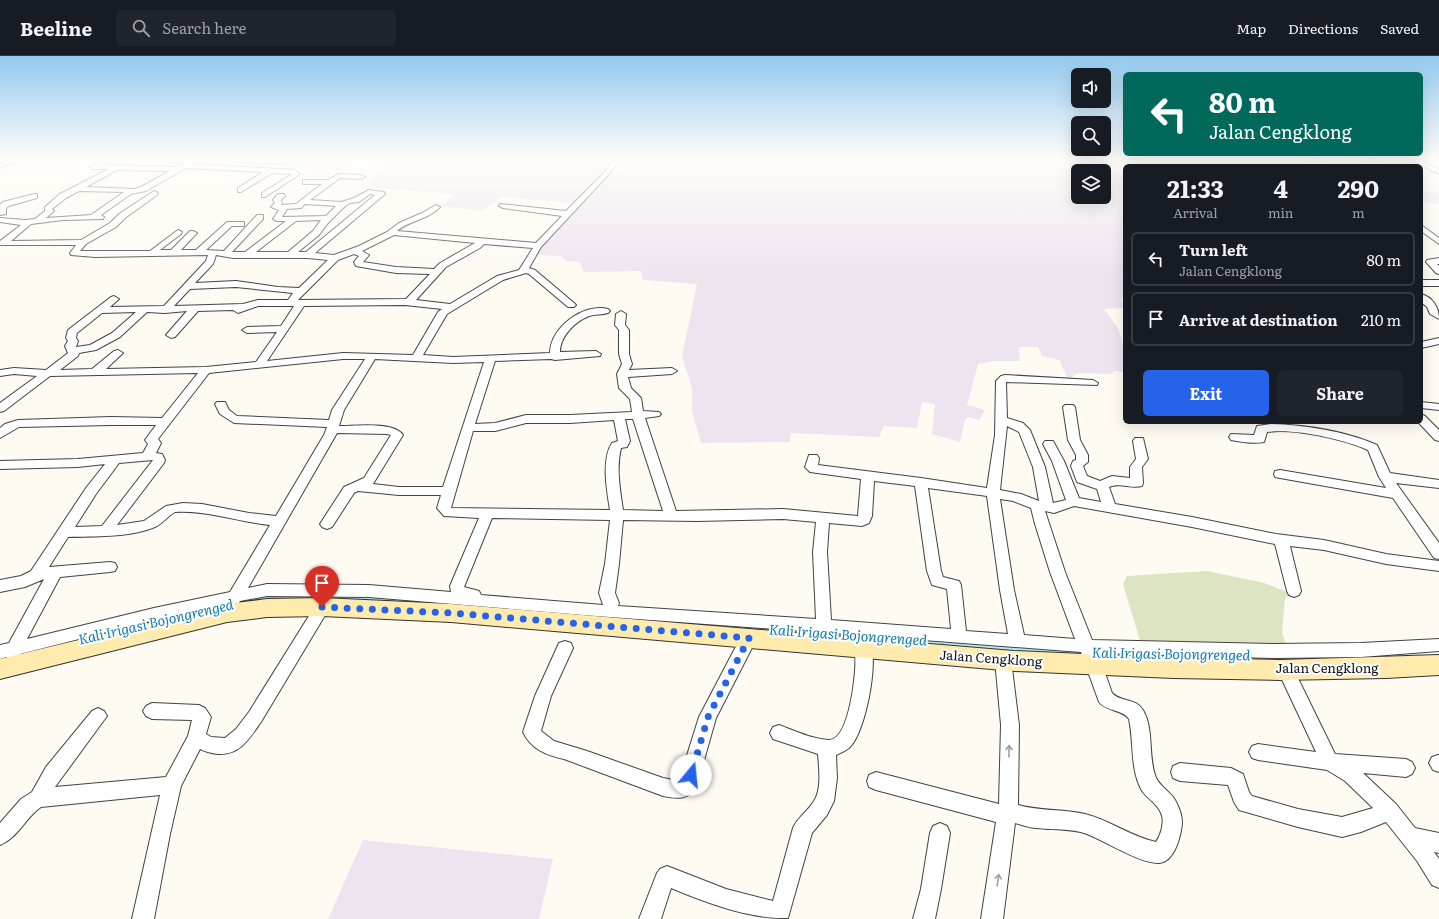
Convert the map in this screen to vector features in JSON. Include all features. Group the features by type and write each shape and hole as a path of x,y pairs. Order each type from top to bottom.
{"main road":[{"name":"Jalan Cengklong","path":"7,658 231,605 267,608 322,607 451,613 596,616 749,638 824,634 864,648 1010,649 1284,669 1368,658 1435,653"}],"street":[{"path":"0,214 3,212 4,206 21,200"},
{"path":"37,221 50,211 48,209 58,200"},
{"path":"93,216 116,200"},
{"path":"144,200 113,225 83,242 74,253 213,252 247,255 308,255 335,258"},
{"path":"277,200 279,204 276,207 283,208 298,206 303,202 342,204 355,200"},
{"path":"308,255 373,200"},
{"path":"416,358 441,314 500,278 520,273 524,270 538,246 581,200"},
{"path":"290,255 316,233 327,218 342,204"},
{"path":"503,206 568,214"},
{"path":"247,255 292,219 296,212 290,211 292,207"},
{"path":"300,303 293,300 335,258 390,234 393,230 411,220 426,215 436,207"},
{"path":"283,208 277,219 327,218"},
{"path":"0,220 28,222 93,216 124,215"},
{"path":"227,253 260,217"},
{"path":"3,243 28,222"},
{"path":"199,252 230,224 241,224"},
{"path":"1423,230 1439,242"},
{"path":"152,252 178,232"},
{"path":"174,252 193,233"},
{"path":"390,234 538,246"},
{"path":"3,243 83,242"},
{"path":"409,302 443,266 477,246 481,242"},
{"path":"354,251 365,254 357,263 359,264 396,270 436,272"},
{"path":"165,310 210,262 213,252"},
{"path":"1423,264 1435,263 1439,271"},
{"path":"524,270 532,272 571,305"},
{"path":"1423,283 1439,283"},
{"path":"187,286 236,284 278,290 301,291"},
{"path":"0,409 48,372 71,357 74,354 70,346 72,341 72,332 102,310 114,299"},
{"path":"1423,299 1432,306 1433,312 1439,316"},
{"path":"102,310 241,309 258,303 409,302 453,307"},
{"path":"259,365 300,303"},
{"path":"171,335 194,309"},
{"path":"73,351 82,348 92,348 116,334 144,310"},
{"path":"556,357 555,344 563,331 578,318 589,312 605,311"},
{"path":"621,314 620,325 624,330 624,354 628,364 622,374 626,391 635,398 638,415 671,515"},
{"path":"247,330 284,329"},
{"path":"1423,345 1439,341"},
{"path":"96,372 118,353"},
{"path":"0,373 14,371 96,372 206,370 343,356 490,360 596,354"},
{"path":"231,605 330,435 338,410 372,356"},
{"path":"490,360 448,491 444,508 447,512 487,514 617,515 784,514 856,521 864,520 866,482 868,476"},
{"path":"148,457 155,443 151,440 206,370"},
{"path":"622,374 672,371"},
{"path":"992,919 1007,814 1010,725 1010,649 1007,590 993,493 994,476 1001,435 1001,381 1003,379 1093,383"},
{"path":"222,404 224,412 234,419 388,430 394,432 396,435 369,481 349,490 327,524"},
{"path":"1423,405 1439,407"},
{"path":"1068,407 1074,440 1082,455 1082,462 1077,464 1077,466 1082,479 1103,487"},
{"path":"468,428 494,427 526,419 570,419 655,414"},
{"path":"231,605 267,590 369,591 489,601 596,616 611,603 607,593 612,564 617,515 613,485 613,457 616,446 623,444 624,441 619,416"},
{"path":"876,781 1007,814 1034,819 1058,818 1086,824 1144,850 1160,853 1165,846 1171,830 1171,816 1165,801 1152,789 1147,781 1141,753 1138,718 1129,708 1111,702 1106,698 1090,655 1058,579 1040,517 1043,506 1039,468 1024,430 1020,426 1001,420"},
{"path":"0,434 9,427 18,424 111,421 165,422"},
{"path":"1423,421 1439,436"},
{"path":"1235,437 1260,439 1262,429 1265,428 1321,427 1373,448 1385,477 1439,554"},
{"path":"1109,508 1102,485 1112,480 1137,483 1136,467 1142,459 1139,441"},
{"path":"1049,444 1058,461 1074,502"},
{"path":"3,468 158,457 158,463 106,530"},
{"path":"812,458 811,467 814,469 921,482 993,493 1016,497 1054,508 1074,502 1280,539 1324,545 1386,559 1439,566"},
{"path":"0,586 25,581 36,574 115,460"},
{"path":"1280,474 1396,494"},
{"path":"1385,477 1439,484"},
{"path":"921,482 934,571 937,581 954,585 959,636"},
{"path":"358,487 399,491 448,491"},
{"path":"64,532 106,530 149,524 169,510 178,508 200,509 250,518 280,521"},
{"path":"487,514 456,588 457,590 466,594 485,596 489,601"},
{"path":"823,518 820,552 824,634"},
{"path":"1280,539 1294,591"},
{"path":"36,574 110,567"},
{"path":"7,658 56,572"},
{"path":"196,738 209,745 228,746 242,735 274,687 322,607"},
{"path":"636,621 824,634 959,636 1010,649"},
{"path":"565,648 542,700 532,732 534,736 550,748 581,757 663,787 676,790 684,788 688,785 708,717 749,638"},
{"path":"779,733 823,748 836,747 844,741 853,726 863,683 864,648"},
{"path":"1090,655 1250,651 1368,658"},
{"path":"1284,669 1330,762 1352,775 1390,811 1424,854 1439,878"},
{"path":"143,919 160,834 172,785 196,738 202,717 199,713 152,711"},
{"path":"39,798 53,773 98,716"},
{"path":"650,919 664,880 667,876 738,903 767,912 781,911 804,828 811,817 819,810 826,800 829,773 826,747"},
{"path":"1258,752 1330,762 1406,768"},
{"path":"1180,772 1231,777 1237,782 1241,799 1250,806 1332,825 1350,825 1390,811"},
{"path":"0,835 14,824 29,804 39,798 172,785"},
{"path":"924,919 931,889 940,833"},
{"path":"1411,837 1439,844"}],"shaded area":[{"path":"448,200 497,200 482,211 441,206"},
{"path":"541,200 577,200 575,203"},
{"path":"585,200 1071,200 1071,204 1111,204 1111,200 1123,200 1123,298 1121,299 1123,308 1104,309 1118,328 1123,344 1123,372 1115,371 1110,374 1078,373 1068,379 1059,360 1042,356 1038,347 1019,347 1020,361 995,361 978,364 967,405 985,410 979,420 969,417 965,420 960,442 932,434 935,404 922,402 917,428 884,426 879,437 791,433 790,442 701,443 692,412 692,388 682,356 697,284 643,280 641,271 584,272 580,262 566,261 561,256 533,255"},
{"path":"1423,200 1439,200 1439,204 1423,202"},
{"path":"363,840 553,859 539,919 328,919"}],"green space":[{"path":"1207,571 1264,583 1293,594 1285,598 1282,633 1287,647 1356,647 1367,662 1148,659 1141,644 1123,584 1127,576"}],"waterway":[{"name":"Kali Irigasi Bojongrenged","path":"224,603 343,596 495,607"},
{"name":"Kali Irigasi Bojongrenged","path":"40,650 177,614"},
{"name":"Kali Irigasi Bojongrenged","path":"715,625 1057,651 1158,656 1213,656"}],"route":[{"path":"322,607 451,613 749,638 708,717 691,775"}]}
